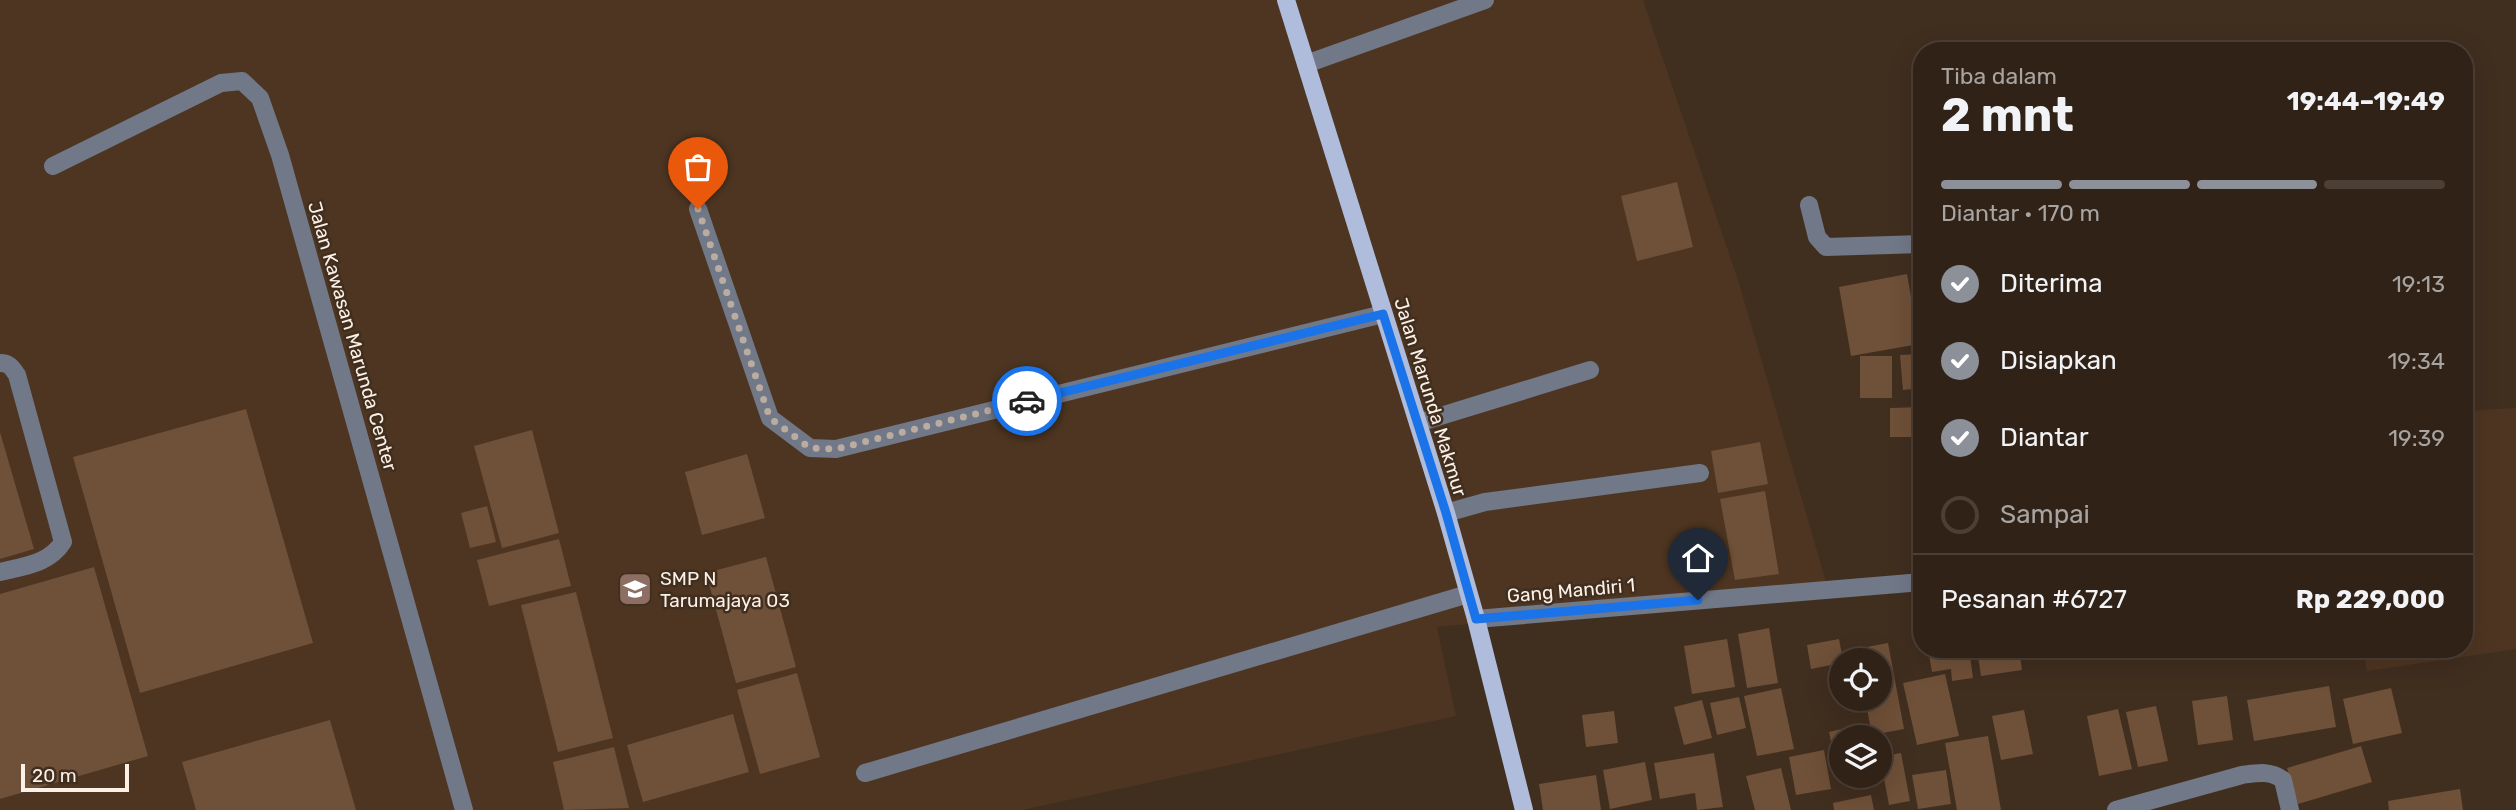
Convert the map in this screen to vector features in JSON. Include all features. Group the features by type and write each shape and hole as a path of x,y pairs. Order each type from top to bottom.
{"main road":[{"name":"Jalan Marunda Makmur","path":"1286,0 1446,513 1524,810"}],"street":[{"path":"1306,64 1485,0"},
{"name":"Jalan Kawasan Marunda Center","path":"53,166 221,83 242,81 260,98 280,155 464,810"},
{"path":"1809,205 1817,237 1826,247 1913,244"},
{"path":"698,209 770,418 810,448 836,449 1383,314"},
{"path":"0,363 7,363 17,376 63,542 55,554 43,561 0,572"},
{"path":"1418,423 1590,370"},
{"path":"1446,513 1485,502 1700,473"},
{"name":"Gang Mandiri 1","path":"1476,619 1913,583"},
{"path":"865,773 1468,594"},
{"path":"2116,810 2242,775 2274,773 2283,780 2290,810"}],"shaded area":[{"path":"0,0 1643,0 1739,283 1829,592 1437,627 1456,716 1022,810 0,810"},
{"path":"2516,408 2516,649 2473,655 2473,410"},
{"path":"2365,658 2455,658 2367,671"}],"building":[{"path":"1677,182 1693,247 1637,261 1621,196"},
{"path":"1907,274 1913,309 1913,345 1851,356 1839,287"},
{"path":"1913,354 1913,389 1903,390 1900,355"},
{"path":"1860,356 1892,356 1892,398 1860,398"},
{"path":"1913,407 1913,437 1890,437 1890,408"},
{"path":"246,409 313,643 140,693 73,457"},
{"path":"532,430 559,533 502,548 474,446"},
{"path":"0,432 34,549 0,559"},
{"path":"1760,442 1768,484 1718,493 1711,451"},
{"path":"747,454 765,518 702,535 685,472"},
{"path":"1765,491 1779,574 1735,580 1720,499"},
{"path":"487,506 496,542 470,548 461,513"},
{"path":"559,539 571,586 489,606 477,560"},
{"path":"766,557 796,667 736,683 706,573"},
{"path":"94,567 148,756 0,799 0,594"},
{"path":"576,592 613,738 558,752 521,605"},
{"path":"1769,628 1778,683 1747,688 1738,634"},
{"path":"1727,639 1735,687 1692,694 1684,646"},
{"path":"1839,639 1841,648 1829,648 1829,665 1811,669 1807,645"},
{"path":"1888,643 1889,648 1861,648"},
{"path":"1930,658 1970,658 1973,678 1952,681 1951,669 1932,672"},
{"path":"1978,658 2020,658 2022,670 1981,676"},
{"path":"1892,664 1904,729 1892,731 1892,725 1870,725 1867,711 1892,711"},
{"path":"797,673 820,757 760,774 737,690"},
{"path":"1945,674 1959,736 1917,745 1903,683"},
{"path":"2329,686 2336,727 2254,741 2247,700"},
{"path":"1781,688 1794,749 1757,756 1744,696"},
{"path":"2391,688 2402,733 2353,744 2343,699"},
{"path":"2227,696 2233,740 2198,745 2192,701"},
{"path":"1739,697 1746,728 1717,735 1710,703"},
{"path":"1702,700 1712,738 1684,745 1674,707"},
{"path":"2156,706 2168,761 2138,767 2126,712"},
{"path":"2118,709 2132,769 2099,776 2087,716"},
{"path":"2024,710 2033,754 2001,760 1992,716"},
{"path":"1614,711 1618,743 1586,747 1582,715"},
{"path":"733,714 749,772 643,802 627,745"},
{"path":"330,720 356,810 196,810 182,762"},
{"path":"1988,736 2001,810 1957,810 1945,743"},
{"path":"2361,746 2372,782 2298,804 2287,768"},
{"path":"614,747 629,808 564,810 553,762"},
{"path":"1824,750 1831,789 1796,795 1789,757"},
{"path":"1714,753 1723,807 1697,810 1695,793 1660,799 1654,763"},
{"path":"1901,753 1910,801 1889,805 1886,788 1892,788 1892,755"},
{"path":"1645,762 1652,800 1610,809 1603,770"},
{"path":"1781,768 1791,810 1755,810 1746,776"},
{"path":"1946,770 1951,804 1918,809 1912,775"},
{"path":"1596,775 1601,810 1543,810 1539,784"},
{"path":"2460,789 2463,810 2389,810 2388,801"},
{"path":"1871,795 1874,810 1834,810 1833,803"}],"way so far":[{"path":"698,209 770,418 810,448 836,449 1027,401"}],"place":[{"name":"SMP N Tarumajaya 03","path":"635,589"}],"route":[{"path":"1027,401 1383,314 1446,513 1476,619 1698,600"}]}
